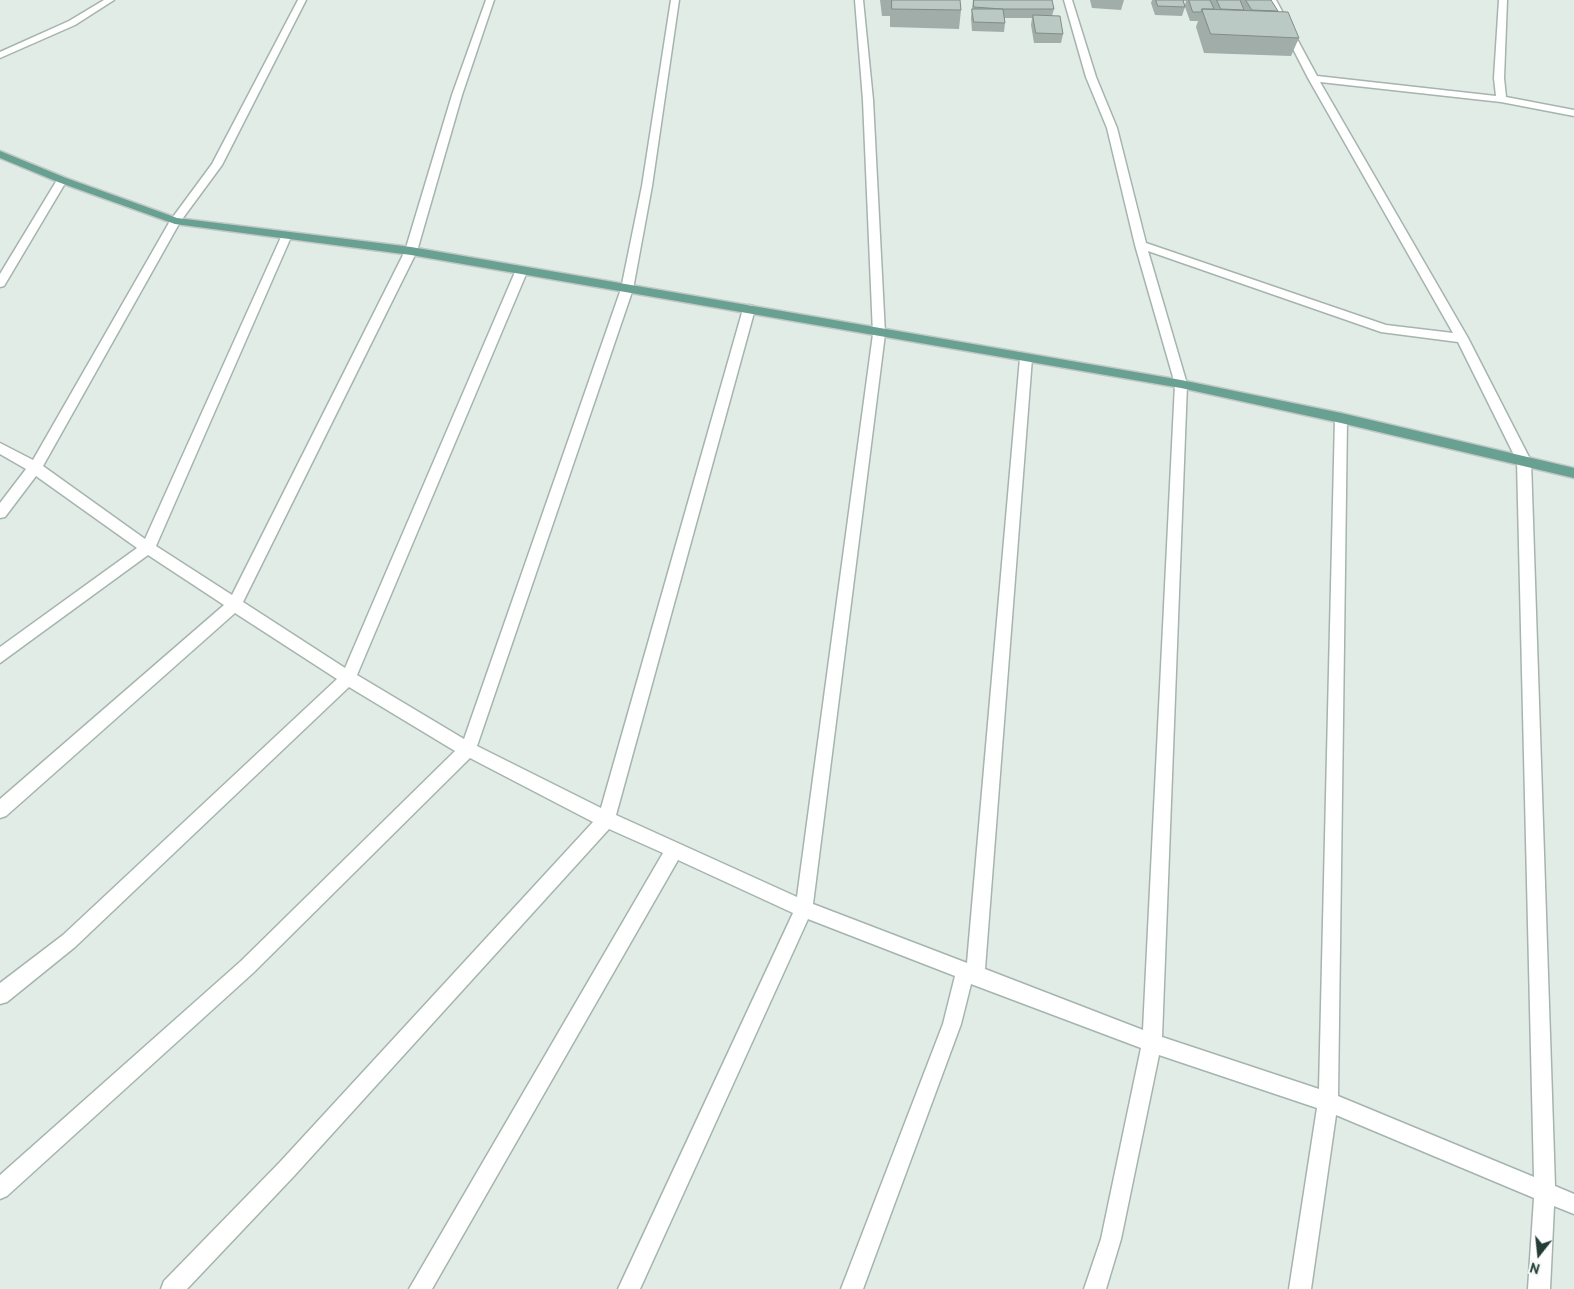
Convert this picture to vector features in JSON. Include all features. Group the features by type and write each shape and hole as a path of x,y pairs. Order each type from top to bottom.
{"main road":[{"path":"0,154 62,180 175,222 411,251 522,272 749,308 879,334 1180,384 1341,418 1574,473"}],"street":[{"path":"0,55 72,23 110,0"},
{"path":"0,513 35,468 175,222 217,165 302,0"},
{"path":"0,810 235,604 411,251 457,95 490,0"},
{"path":"0,1189 247,967 468,749 627,289 647,186 675,0"},
{"path":"629,1289 804,909 879,334 868,100 860,0"},
{"path":"1068,0 1091,77 1112,128 1141,245 1180,384 1152,1043 1111,1239 1095,1289"},
{"path":"1272,0 1313,78 1462,338 1524,461 1545,1191 1539,1289"},
{"path":"1501,99 1499,78 1502,0"},
{"path":"1313,78 1501,99 1574,113"},
{"path":"0,283 62,180"},
{"path":"0,656 148,548 286,237"},
{"path":"1141,245 1384,329 1462,338"},
{"path":"0,995 69,941 348,678 522,272"},
{"path":"172,1289 287,1169 606,820 749,308"},
{"path":"852,1289 970,974 1026,358"},
{"path":"1300,1289 1328,1102 1341,418"},
{"path":"0,448 35,468 148,548 348,678 468,749 606,820 804,909 1152,1043 1328,1102 1574,1204"},
{"path":"420,1289 674,850"}],"building":[{"path":"892,0 960,0 961,10 892,9"},
{"path":"974,0 1052,0 1054,9 974,7"},
{"path":"1156,0 1183,0 1185,7 1158,6"},
{"path":"1189,0 1210,0 1214,9 1202,9 1201,12 1193,12"},
{"path":"1217,0 1240,0 1244,10 1221,9"},
{"path":"1246,0 1271,0 1278,11 1252,10"},
{"path":"972,9 1003,9 1005,23 974,22"},
{"path":"1202,9 1288,12 1299,38 1211,34"},
{"path":"1033,15 1060,16 1063,34 1036,33"}]}
